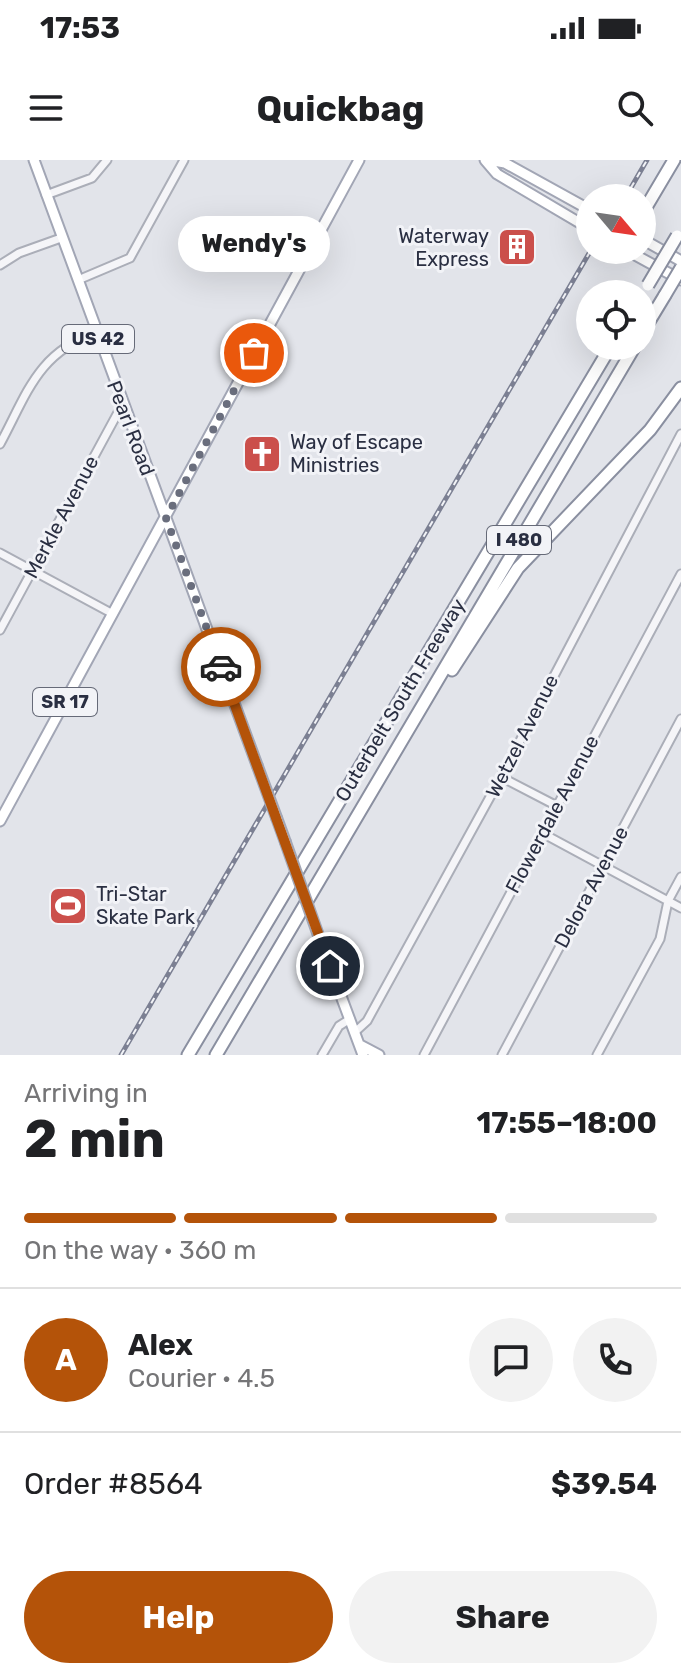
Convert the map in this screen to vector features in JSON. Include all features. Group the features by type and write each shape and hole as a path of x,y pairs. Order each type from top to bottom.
{"highway":[{"path":"656,190 674,160"},
{"path":"651,280 679,232"},
{"path":"656,310 681,268"},
{"name":"Outerbelt South Freeway","path":"188,1055 603,360"},
{"name":"Outerbelt South Freeway","path":"216,1055 627,360"},
{"path":"405,736 518,568 660,420 681,388"}],"main road":[{"name":"Pearl Road","path":"34,160 361,1050"},
{"name":"SR 17","path":"0,821 359,160"},
{"path":"487,160 505,163 576,202"},
{"path":"487,160 497,174 576,221"},
{"path":"656,247 681,261"},
{"path":"652,264 681,280"},
{"path":"361,1050 379,1055"}],"street":[{"path":"46,195 92,178 107,160"},
{"path":"78,280 130,258 184,160"},
{"path":"0,265 19,253 61,238"},
{"path":"0,444 46,361 62,347 96,332"},
{"name":"Merkle Avenue","path":"0,630 122,405"},
{"name":"Wetzel Avenue","path":"355,1032 367,1021 501,777 681,434"},
{"path":"0,553 113,614"},
{"name":"Flowerdale Avenue","path":"424,1055 681,574"},
{"name":"Delora Avenue","path":"502,1055 681,719"},
{"path":"501,777 557,806"},
{"path":"542,833 681,908"},
{"path":"597,1055 660,939 668,901 681,877"},
{"path":"322,1055 339,1026 350,1019"}],"railway":[{"path":"633,184 647,160"},
{"path":"121,1055 583,264"}],"way so far":[{"path":"221,667 166,518 254,353"}],"place":[{"name":"Waterway Express","path":"517,247"},
{"name":"Wendy's","path":"254,353"},
{"name":"Way of Escape Ministries","path":"262,454"},
{"name":"Tri-Star Skate Park","path":"68,906"}],"route":[{"path":"221,667 330,966"}]}
